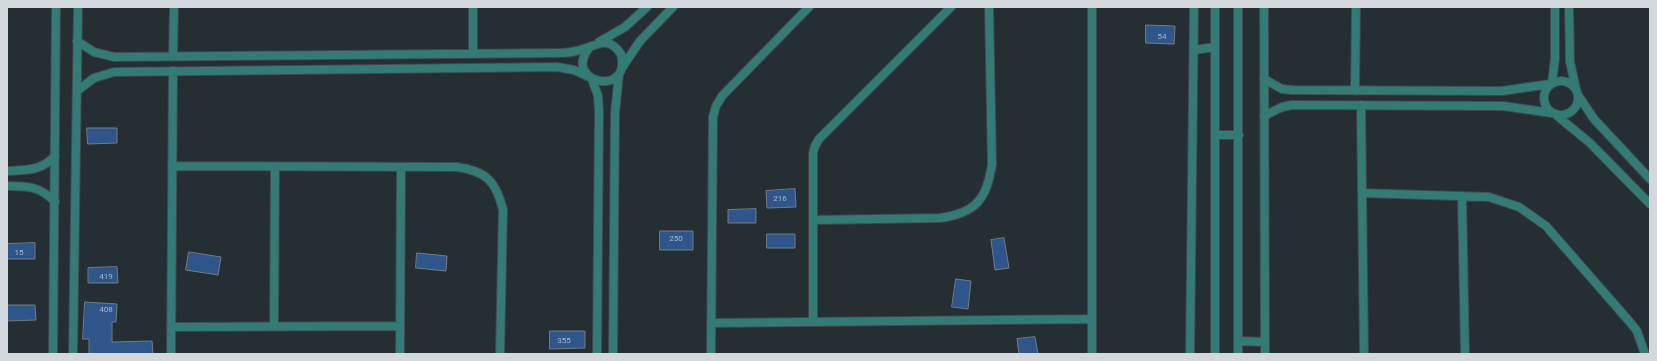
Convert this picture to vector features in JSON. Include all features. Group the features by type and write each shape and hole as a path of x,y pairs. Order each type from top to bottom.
{"street":[{"path":"53,354 56,7"},
{"path":"73,354 78,7"},
{"path":"173,57 174,7"},
{"path":"473,7 473,54"},
{"path":"597,354 599,112 598,96 591,78 585,72 583,59 593,45 624,27 647,7"},
{"path":"77,91 94,78 114,72 557,67 574,70 604,82 615,78 640,41 672,7"},
{"path":"711,354 712,129 716,106 725,93 809,7"},
{"path":"813,322 813,153 817,142 951,7"},
{"path":"813,220 940,218 956,216 971,208 982,197 989,184 992,164 989,7"},
{"path":"1092,7 1092,354"},
{"path":"1190,354 1194,7"},
{"path":"1215,7 1215,354"},
{"path":"1238,7 1238,354"},
{"path":"1264,7 1265,354"},
{"path":"1355,91 1356,7"},
{"path":"1555,7 1555,59 1551,83 1543,96 1544,103 1554,114 1590,143 1650,204"},
{"path":"1264,116 1282,107 1292,105 1503,106 1562,115 1572,111 1578,101 1570,62 1570,7"},
{"path":"77,41 85,48 104,56 173,57 558,53 574,51 603,42 617,48 621,54 615,114 613,354"},
{"path":"1194,50 1215,47"},
{"path":"171,354 173,71"},
{"path":"1264,79 1282,89 1355,91 1502,91 1563,80 1568,82 1577,92 1594,119 1650,179"},
{"path":"1361,105 1364,354"},
{"path":"1215,135 1238,135"},
{"path":"7,171 38,168 50,161 55,156"},
{"path":"172,166 456,167 474,170 489,178 499,192 503,210 500,354"},
{"path":"274,327 275,167"},
{"path":"400,354 401,167"},
{"path":"7,186 30,186 37,188 55,202"},
{"path":"1362,193 1489,197 1520,207 1546,226 1629,321 1637,331 1645,354"},
{"path":"1462,196 1465,354"},
{"path":"711,323 1092,319"},
{"path":"171,327 400,326"},
{"path":"1238,341 1265,342"}],"building":[{"path":"1146,25 1175,26 1174,44 1146,43"},
{"path":"87,128 117,128 117,143 88,144"},
{"path":"795,189 796,207 767,208 766,191"},
{"path":"756,209 756,223 728,223 728,210"},
{"path":"660,231 693,231 693,250 660,250"},
{"path":"767,234 795,234 795,248 767,248"},
{"path":"1004,238 1009,268 995,270 991,240"},
{"path":"35,243 35,259 7,259 7,244"},
{"path":"189,252 221,257 218,275 186,270"},
{"path":"417,253 447,256 446,271 416,268"},
{"path":"117,267 118,283 88,283 88,268"},
{"path":"956,279 971,281 968,309 952,307"},
{"path":"85,302 117,304 116,322 112,322 112,342 152,341 153,354 89,354 89,339 83,339"},
{"path":"7,305 35,305 36,320 7,321"},
{"path":"550,331 585,331 585,348 550,349"},
{"path":"1035,337 1038,354 1019,354 1017,339"}]}
